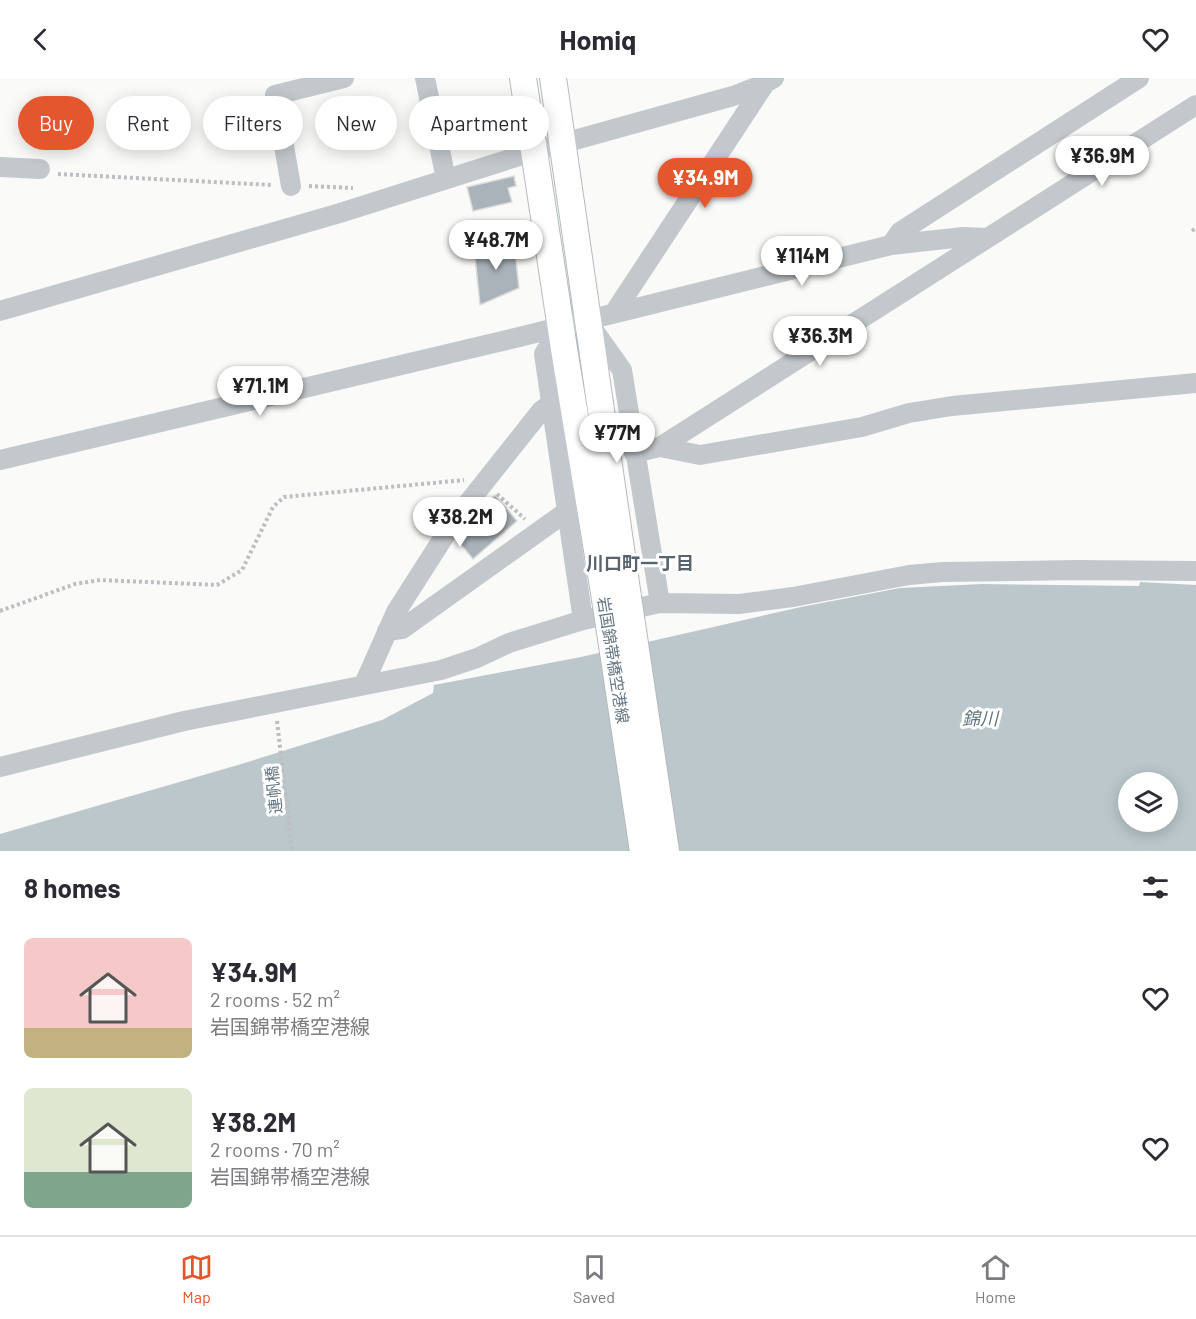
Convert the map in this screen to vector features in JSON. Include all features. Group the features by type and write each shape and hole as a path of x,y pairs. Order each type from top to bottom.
{"main road":[{"name":"岩国錦帯橋空港線","path":"523,78 560,327 617,598 666,851"},
{"name":"岩国錦帯橋空港線","path":"553,78 587,320 643,851"}],"street":[{"path":"291,186 274,95 344,78"},
{"path":"425,78 446,179"},
{"path":"891,245 900,232 1139,78"},
{"path":"0,311 143,271 535,151 733,96 769,80"},
{"path":"614,313 769,80"},
{"path":"634,453 660,447 1196,105"},
{"path":"0,167 40,169"},
{"path":"0,459 560,327 891,245 963,237 987,238"},
{"path":"587,320 622,370 660,603"},
{"path":"560,327 544,354 583,620"},
{"path":"660,447 699,455 862,427 909,413 952,406 1196,383"},
{"path":"364,684 396,612 456,518 541,411 550,404"},
{"path":"387,631 402,629 566,512"},
{"path":"0,768 184,721 441,670 477,658 509,643 583,620 660,603 739,604 793,597 909,575 943,572 1077,570 1196,572"}],"path":[{"path":"40,169 47,174 364,189 379,192 387,198"},
{"path":"0,611 75,584 100,580 217,585 242,570 273,507 284,497 470,480 483,483 539,531"},
{"name":"連帆橋","path":"278,727 292,851"}],"water":[{"name":"錦川","path":"1140,582 1196,585 1196,851 0,851 0,834 238,765 382,720 433,693 434,685 581,657 801,607 900,588 982,584 1139,586"}],"building":[{"path":"514,176 516,186 508,188 512,202 473,211 467,187"},
{"path":"514,243 519,288 480,305 474,247"},
{"path":"495,495 517,521 473,559 451,533"}],"district":[{"name":"川口町一丁目","path":"640,563"}]}
